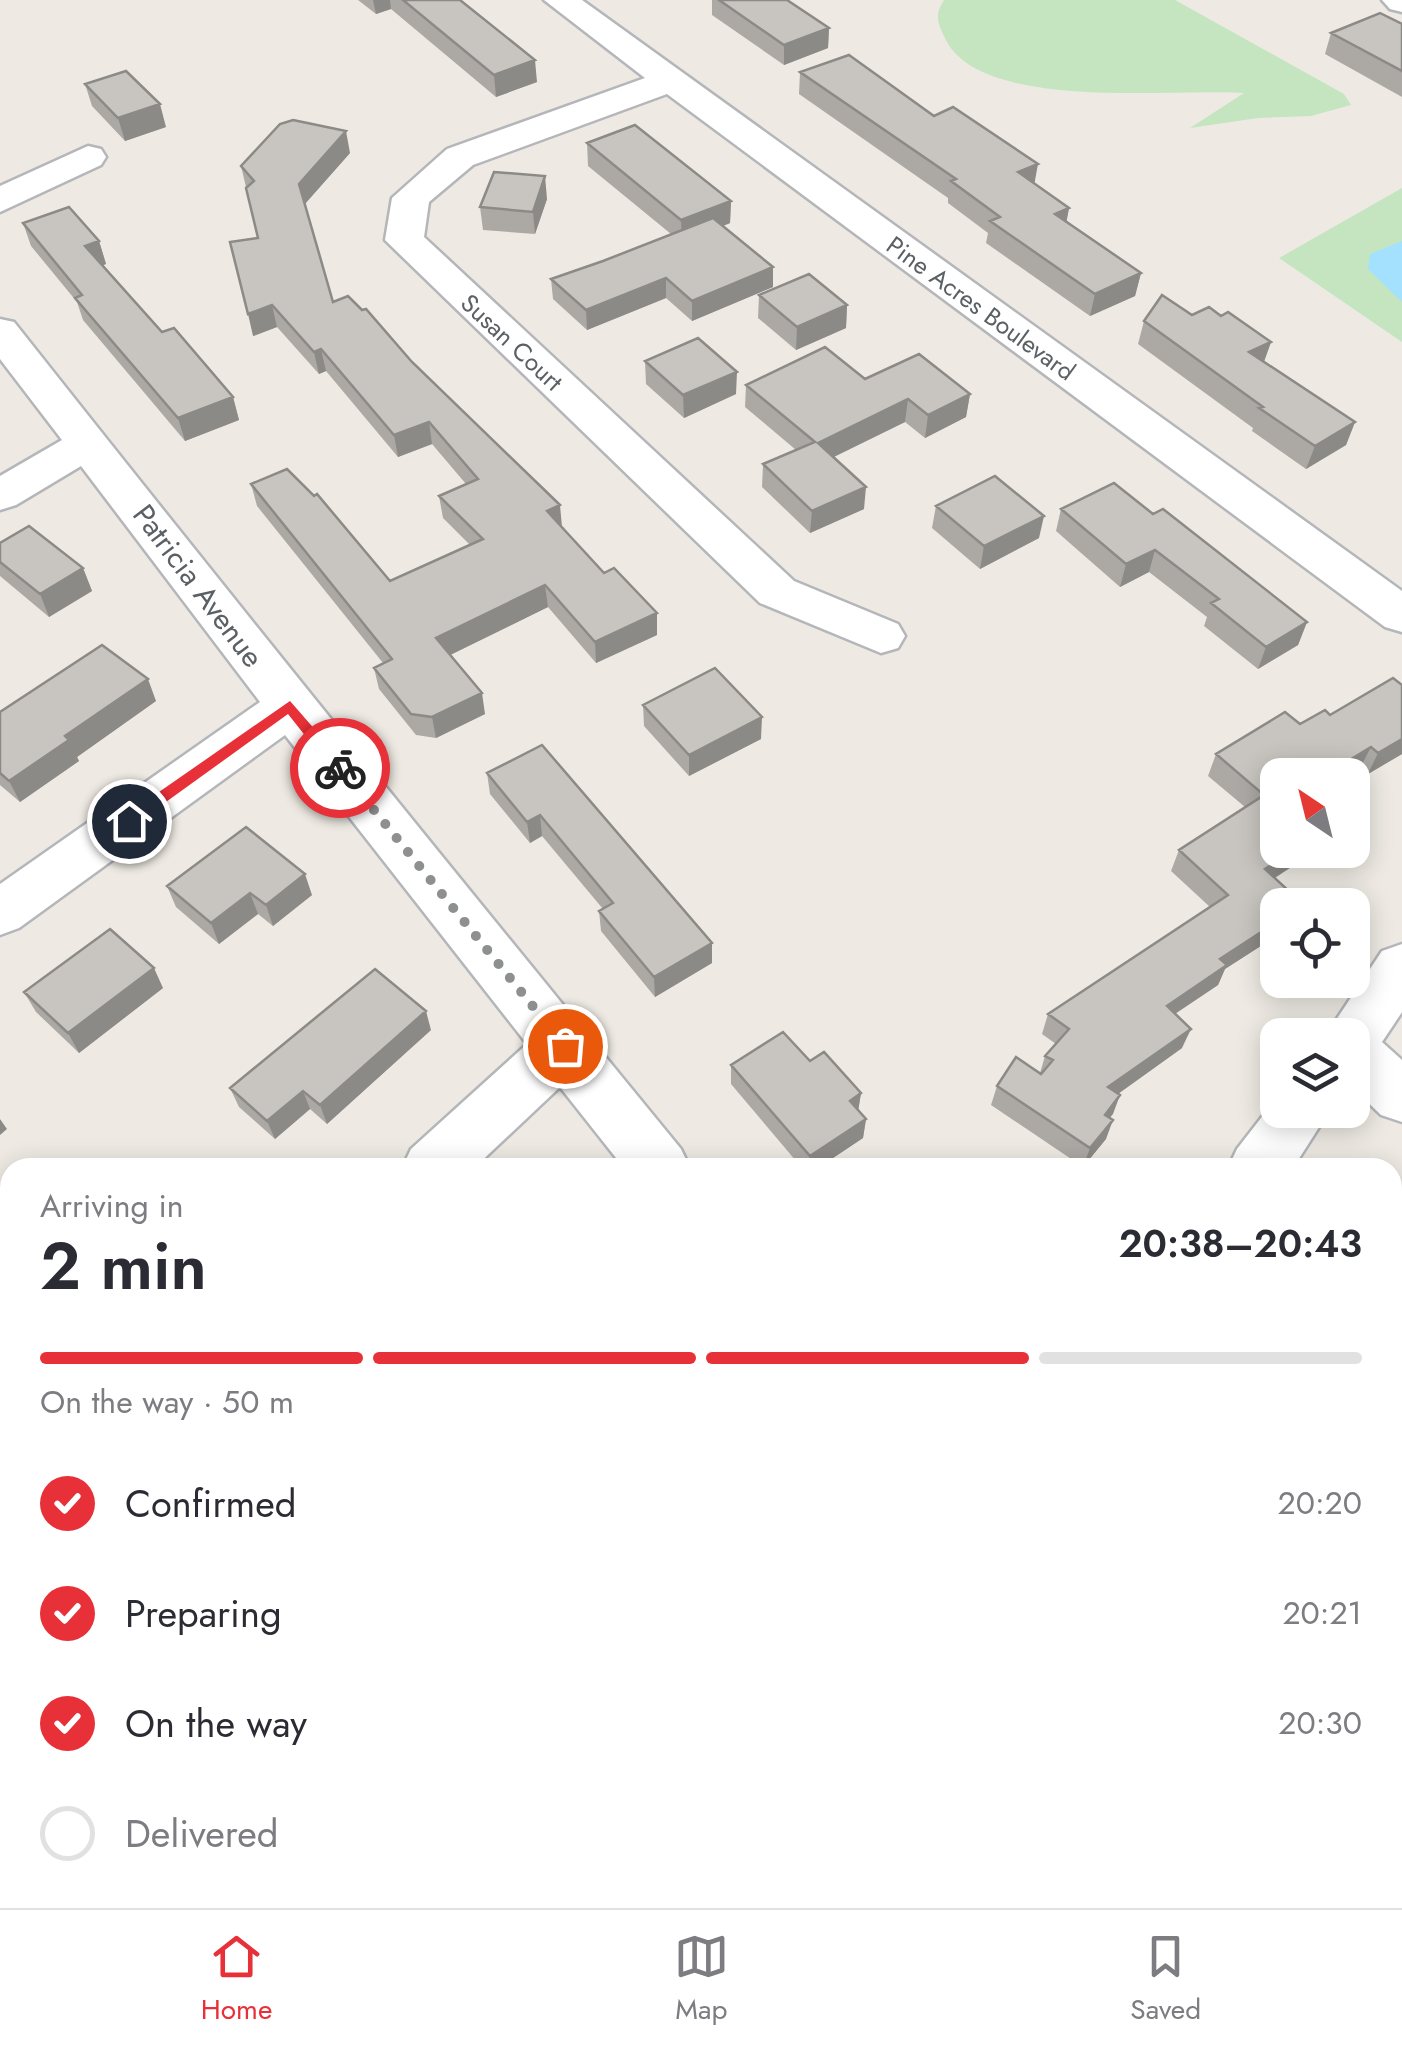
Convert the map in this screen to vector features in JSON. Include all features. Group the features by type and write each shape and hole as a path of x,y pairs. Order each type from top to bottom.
{"street":[{"name":"Pine Acres Boulevard","path":"561,0 1402,616"},
{"name":"Susan Court","path":"670,81 460,156 411,198 404,240 777,592 881,636"},
{"path":"0,201 88,157"},
{"name":"Patricia Avenue","path":"0,331 290,706 652,1158"},
{"path":"0,496 89,443"},
{"path":"0,913 290,706"},
{"path":"1367,1018 1402,967"},
{"path":"443,1158 565,1046"},
{"path":"1370,1067 1402,1098"},
{"path":"1265,1158 1288,1128"}],"green space":[{"path":"944,0 1175,0 1344,94 1351,105 1311,116 1258,118 1190,128 1244,93 1079,92 994,77 963,60 944,36 938,18"},
{"path":"1402,188 1402,342 1279,258"}],"water":[{"path":"1402,241 1402,302 1368,269 1370,254"}],"building":[{"path":"403,0 460,0 535,60 494,75"},
{"path":"719,0 787,0 829,28 784,45"},
{"path":"1380,13 1402,24 1402,71 1331,33"},
{"path":"849,55 934,116 953,107 1038,164 1018,172 1069,208 1055,214 1141,273 1095,294 990,221 1000,217 951,181 956,179 800,72"},
{"path":"126,71 160,104 118,118 85,84"},
{"path":"293,120 346,131 299,184 333,302 348,296 362,310 366,309 412,362 560,505 547,511 604,573 614,568 657,613 595,642 545,585 436,638 482,693 432,717 411,714 374,668 392,659 251,484 287,469 314,496 317,494 390,581 483,539 439,496 478,479 429,422 394,435 321,349 314,352 272,305 248,314 230,242 258,238 246,188 254,181 241,166 280,124"},
{"path":"635,125 731,201 681,220 587,143"},
{"path":"494,172 545,176 533,212 480,207"},
{"path":"69,207 99,241 85,246 162,332 174,328 233,397 178,418 75,298 82,295 23,223"},
{"path":"713,218 773,267 692,301 666,278 586,310 551,279 603,261"},
{"path":"809,274 847,305 797,327 759,295"},
{"path":"1162,295 1192,315 1209,307 1221,316 1228,312 1271,342 1249,352 1355,422 1315,446 1144,321"},
{"path":"698,338 737,372 683,395 645,361"},
{"path":"825,347 865,379 919,354 970,394 928,415 908,399 818,443 866,487 812,511 763,464 815,442 746,385"},
{"path":"995,476 1044,516 984,546 936,506"},
{"path":"1114,483 1153,514 1163,509 1307,622 1266,647 1211,603 1219,599 1155,550 1126,564 1061,509"},
{"path":"29,526 83,568 40,594 0,562 0,543"},
{"path":"102,645 148,679 65,736 69,740 9,781 0,773 0,712"},
{"path":"715,668 762,717 689,755 643,705"},
{"path":"1393,678 1402,685 1402,739 1378,753 1371,747 1353,758 1260,758 1260,792 1216,754 1285,712 1300,724 1325,710 1330,715"},
{"path":"542,745 712,943 654,977 599,911 613,903 540,815 527,822 487,773"},
{"path":"1260,798 1260,868 1267,868 1286,888 1260,888 1260,933 1220,959 1227,965 1167,1006 1191,1029 1108,1087 1120,1095 1105,1115 1113,1120 1090,1148 997,1086 1016,1057 1041,1074 1053,1060 1045,1056 1069,1029 1048,1014 1228,895 1179,850"},
{"path":"246,827 305,874 266,905 250,893 211,923 167,886"},
{"path":"110,929 154,968 68,1033 24,992"},
{"path":"375,969 426,1011 320,1105 303,1091 267,1121 230,1088"},
{"path":"783,1032 810,1061 824,1052 861,1093 850,1101 866,1119 810,1156 731,1065"}],"way so far":[{"path":"340,768 565,1046"}],"route":[{"path":"129,821 290,706 340,768"}]}
